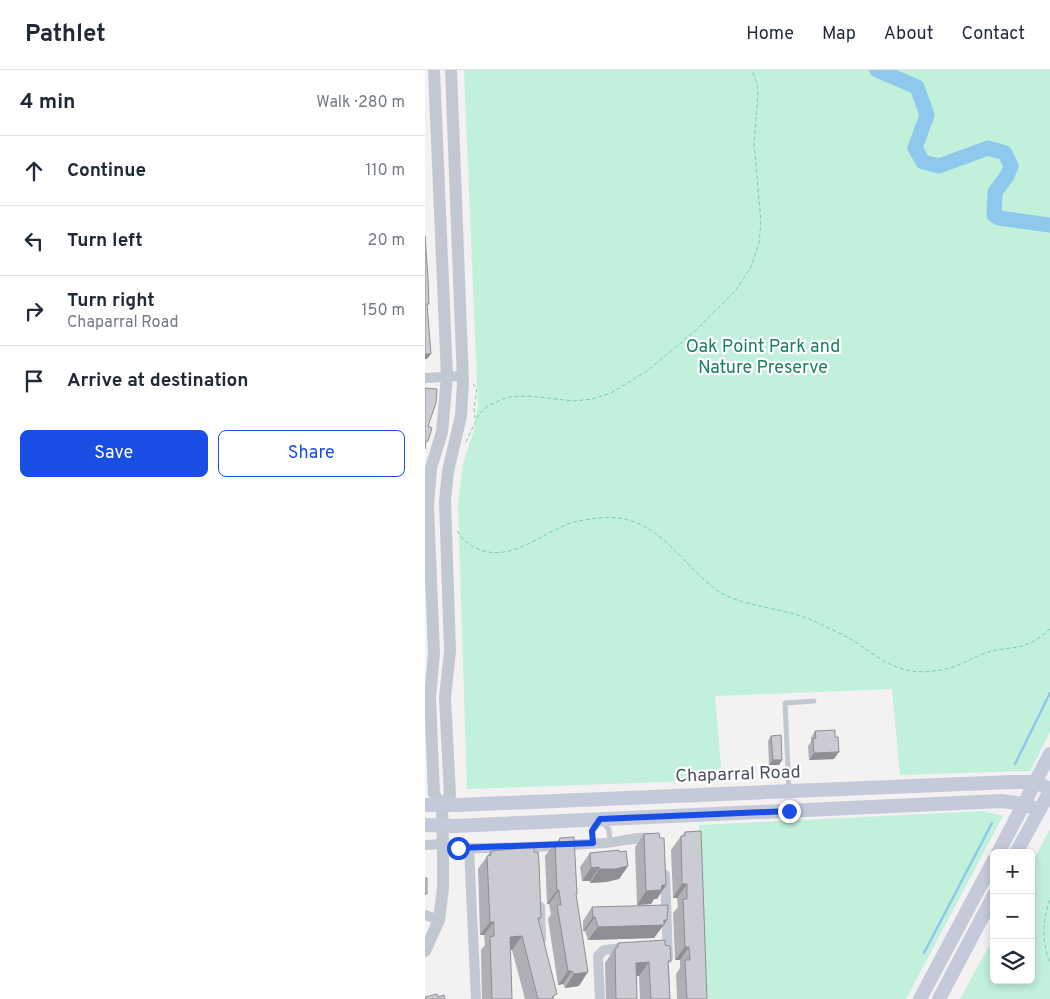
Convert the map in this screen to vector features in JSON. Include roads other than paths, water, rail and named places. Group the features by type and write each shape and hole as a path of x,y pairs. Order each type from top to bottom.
{"main road":[{"path":"999,849 1050,754"},
{"name":"Chaparral Road","path":"425,805 442,806 1035,782 1050,790"},
{"path":"1018,849 1050,790"},
{"path":"789,791 789,811"},
{"path":"598,799 600,819"},
{"path":"425,825 442,826 1001,801 1041,807"},
{"path":"920,999 990,868"},
{"path":"939,999 990,902"},
{"path":"946,951 960,958"}],"street":[{"path":"425,951 439,920 443,888 442,806 434,794 428,742 434,653 428,603 429,483 431,468 442,432 447,377 434,70"},
{"path":"442,806 450,795 445,698 450,651 446,486 461,416 462,376 451,70"},
{"path":"425,378 462,376"},
{"path":"428,603 449,602"},
{"path":"476,999 464,848 537,851 593,843 653,838 663,847"},
{"path":"425,845 443,845"},
{"path":"664,864 663,947 668,964"},
{"path":"539,901 543,952"},
{"path":"425,915 439,920"},
{"path":"599,999 598,962 601,952 610,948 639,947"}],"lane":[{"path":"789,791 785,703 814,701"},
{"path":"593,843 592,831 600,819 609,830 610,842"},
{"path":"443,845 464,848"}],"waterway":[{"path":"877,70 917,87 927,115 915,148 923,162 939,166 988,148 1005,153 1011,166 1007,176 995,192 994,215 999,218 1050,225"},
{"path":"1015,764 1050,693"},
{"path":"924,953 992,823"}],"park label":[{"name":"Oak Point Park and Nature Preserve","path":"763,357"}]}
